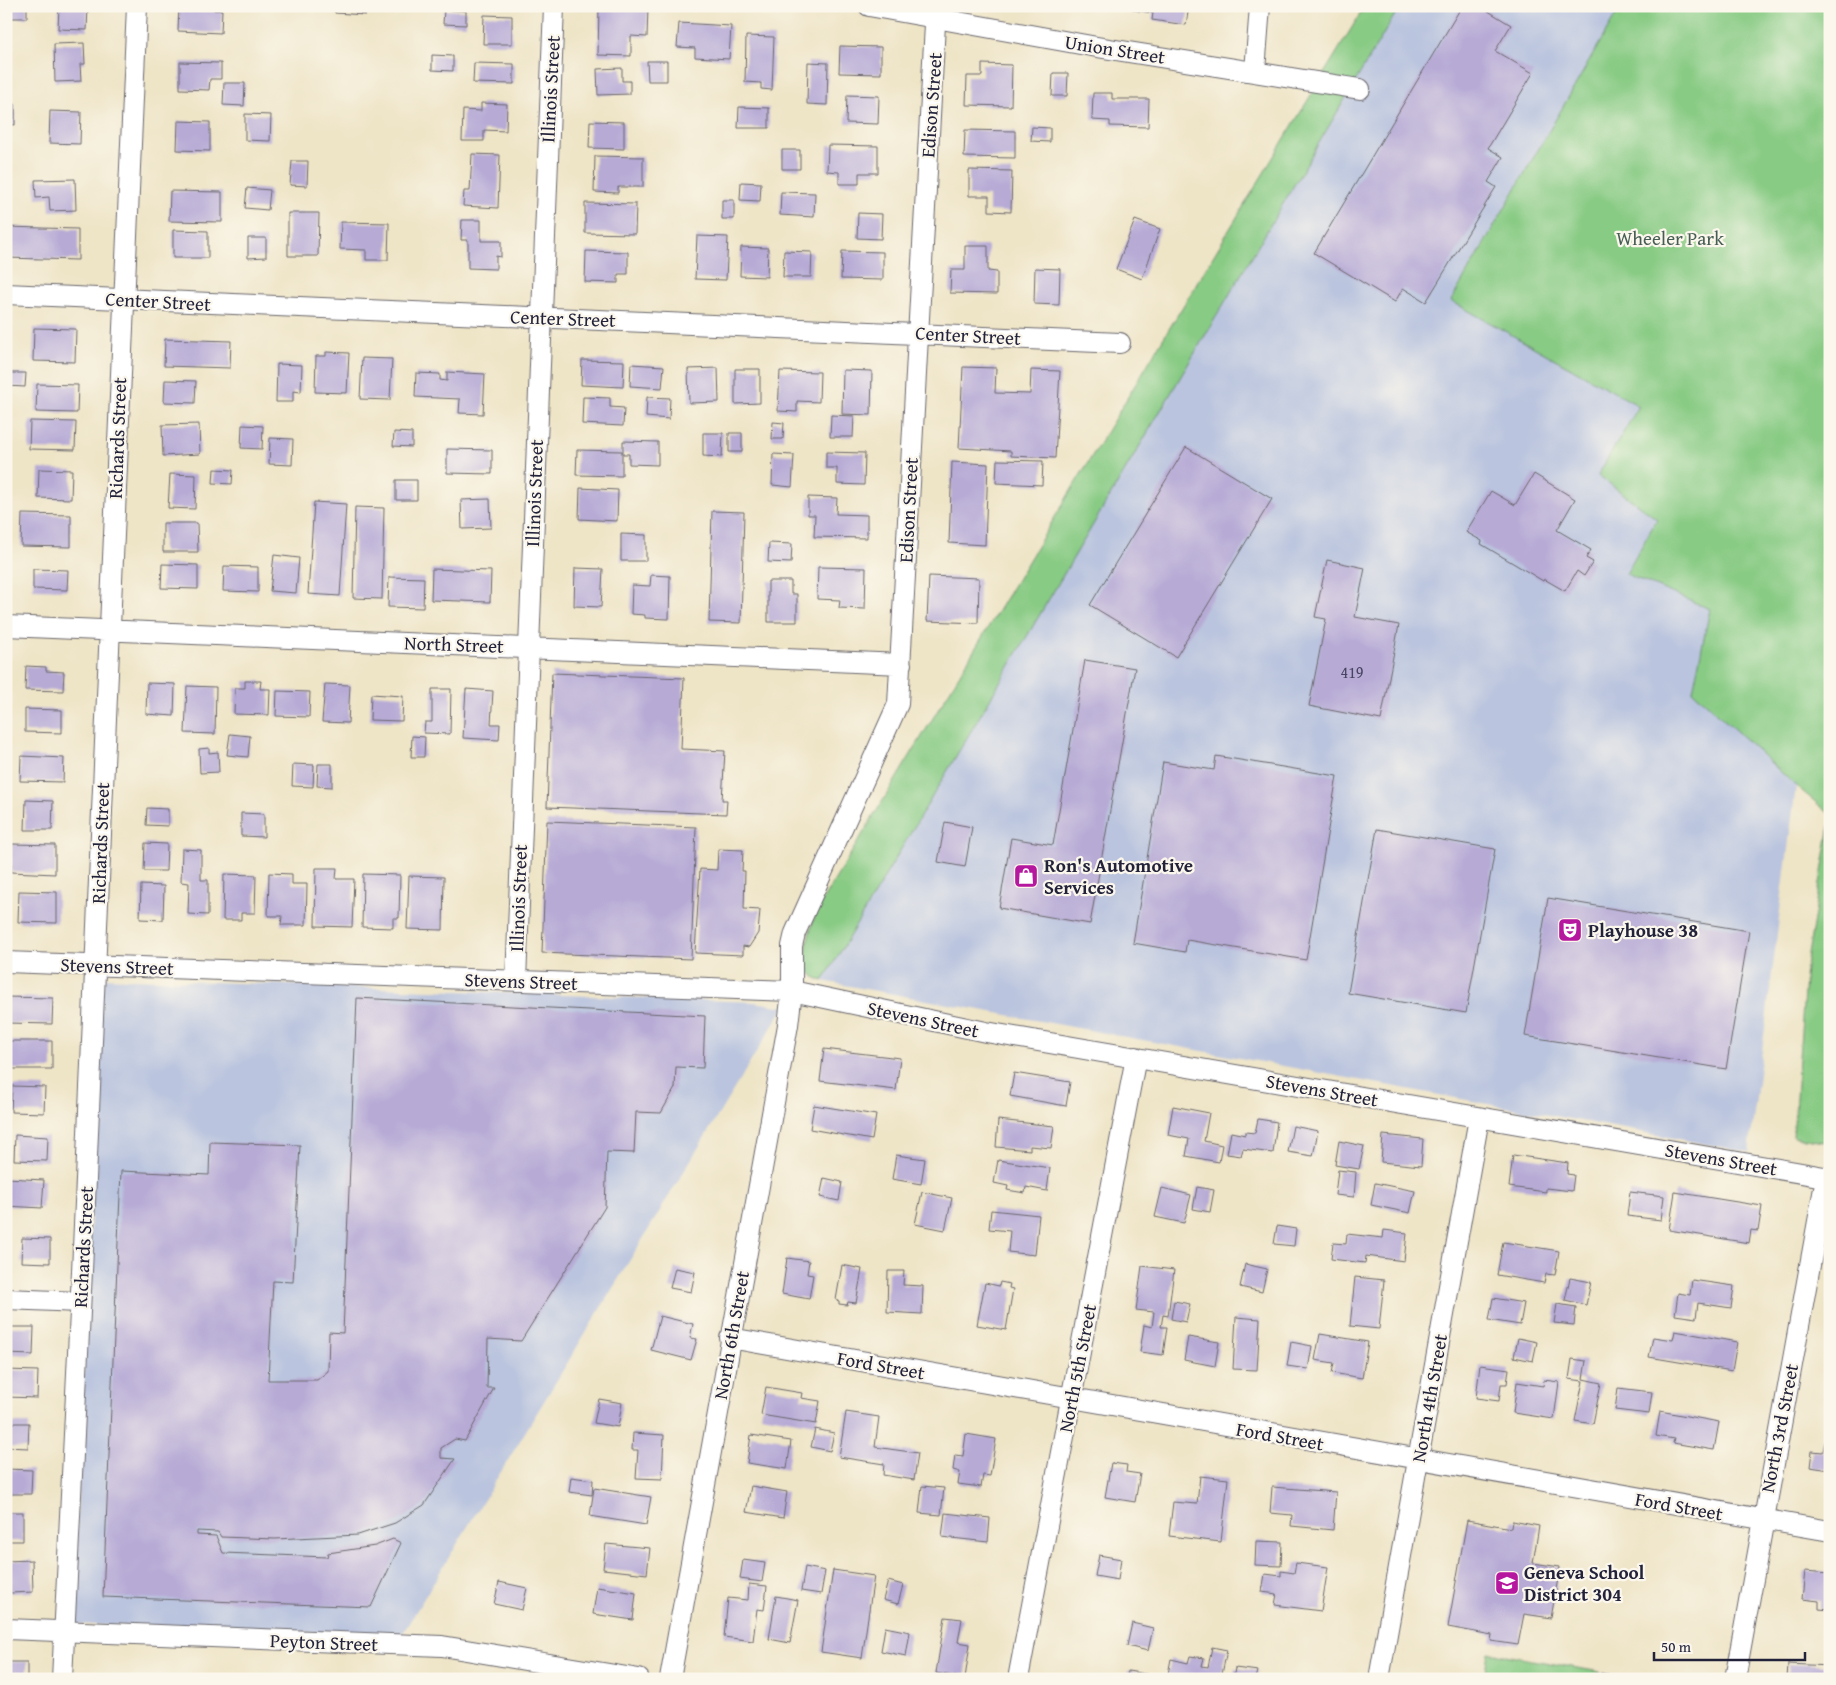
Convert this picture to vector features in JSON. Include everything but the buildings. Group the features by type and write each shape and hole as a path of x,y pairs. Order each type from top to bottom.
{"street":[{"name":"Richards Street","path":"62,1679 137,6"},
{"name":"Illinois Street","path":"516,980 540,317 554,6"},
{"name":"Union Street","path":"869,6 936,12 1097,47 1360,89"},
{"path":"1255,72 1260,6"},
{"name":"Edison Street","path":"792,991 792,946 795,933 898,704 936,12"},
{"name":"Center Street","path":"6,294 1120,343"},
{"name":"North Street","path":"6,626 901,664"},
{"name":"Stevens Street","path":"6,962 792,991 986,1032 1828,1178"},
{"name":"North 6th Street","path":"670,1679 730,1338 788,1025 792,991"},
{"name":"North 5th Street","path":"1018,1679 1136,1057"},
{"name":"North 4th Street","path":"1379,1679 1479,1118"},
{"name":"North 3rd Street","path":"1735,1679 1762,1521 1828,1178"},
{"path":"6,1299 80,1302"},
{"name":"Ford Street","path":"730,1338 1071,1400 1830,1532"},
{"name":"Peyton Street","path":"6,1629 64,1633 442,1646 638,1679"}],"shaded area":[{"path":"1400,6 1621,6 1451,300 1640,406 1598,475 1657,519 1626,574 1711,609 1694,691 1796,786 1749,1152 823,981"},
{"path":"102,978 754,1002 784,1007 401,1636 72,1624"}],"green space":[{"path":"1365,6 1400,6 823,981 814,977 806,959 809,936 819,906"},
{"name":"Wheeler Park","path":"1621,6 1830,6 1830,814 1796,786 1693,691 1710,609 1626,574 1657,519 1598,475 1639,406 1451,301"},
{"path":"1830,825 1830,1143 1793,1137 1806,966"},
{"path":"1488,1652 1600,1672 1599,1679 1484,1679"}],"place":[{"name":"Ron's Automotive Services","path":"1026,876"},
{"name":"Playhouse 38","path":"1570,930"},
{"name":"Geneva School District 304","path":"1507,1583"}]}
